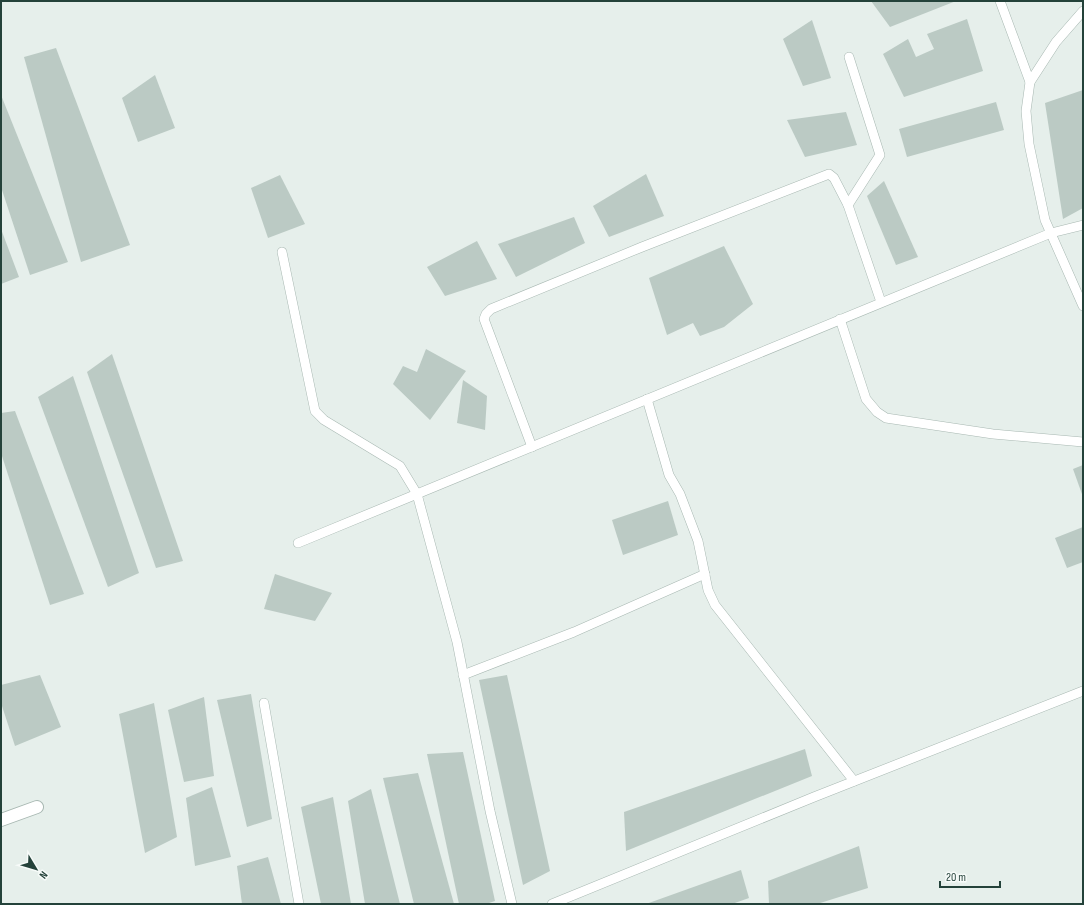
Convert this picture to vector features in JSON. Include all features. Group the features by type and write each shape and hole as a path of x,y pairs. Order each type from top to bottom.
{"street":[{"path":"1,820 37,807"}],"lane":[{"path":"1000,1 1030,82"},
{"path":"1083,11 1056,42 1030,82 1026,112 1029,144 1045,220 1083,306"},
{"path":"848,205 880,155 849,57"},
{"path":"532,446 484,319 486,314 491,309 642,247 829,174 834,178 848,205 881,302"},
{"path":"298,543 1050,233 1083,225"},
{"path":"282,252 315,411 324,420 400,466 417,494 457,642 490,811 512,904"},
{"path":"840,319 866,399 877,412 886,418 993,434 1083,442"},
{"path":"647,399 668,475 680,494 698,541 708,590 715,605 854,781"},
{"path":"463,675 574,632 705,574"},
{"path":"552,904 854,781 1083,691"},
{"path":"264,703 299,904"}],"building":[{"path":"871,1 956,1 890,27"},
{"path":"967,19 983,71 904,97 883,54 908,39 916,57 934,49 927,34"},
{"path":"812,20 831,78 803,86 783,39"},
{"path":"56,48 130,245 81,262 24,57"},
{"path":"155,75 175,128 138,142 122,98"},
{"path":"1083,90 1083,208 1063,219 1045,103"},
{"path":"1,95 68,262 30,275 1,187"},
{"path":"996,102 1004,130 907,157 899,129"},
{"path":"846,112 857,145 805,157 787,120"},
{"path":"646,174 664,216 609,237 593,206"},
{"path":"280,175 305,224 268,238 251,188"},
{"path":"884,181 918,257 896,265 867,196"},
{"path":"574,217 585,243 516,277 498,244"},
{"path":"1,229 19,277 1,284"},
{"path":"477,241 497,279 445,296 427,267"},
{"path":"724,246 753,304 724,327 700,336 693,323 667,335 649,278"},
{"path":"426,349 466,371 430,420 393,384 403,366 417,372"},
{"path":"112,354 183,561 156,568 87,372"},
{"path":"73,376 139,573 108,587 38,397"},
{"path":"463,380 487,396 485,430 457,423"},
{"path":"15,411 84,594 50,605 1,453 1,413"},
{"path":"1083,465 1083,497 1073,469"},
{"path":"668,501 678,535 623,555 612,520"},
{"path":"1083,527 1083,562 1067,568 1055,538"},
{"path":"275,574 332,593 315,621 264,609"},
{"path":"40,675 61,727 15,746 1,703 1,685"},
{"path":"507,675 550,871 523,885 479,680"},
{"path":"251,694 272,819 247,827 217,700"},
{"path":"204,697 214,776 184,782 168,710"},
{"path":"154,703 177,837 145,853 119,714"},
{"path":"805,749 812,776 626,851 624,812"},
{"path":"463,752 495,901 486,904 459,904 427,754"},
{"path":"418,773 454,904 414,904 383,778"},
{"path":"212,787 231,857 195,866 186,798"},
{"path":"371,789 400,904 365,904 348,801"},
{"path":"333,797 351,904 321,904 301,807"},
{"path":"859,846 868,888 817,904 769,904 768,881"},
{"path":"268,857 281,904 242,904 237,866"},
{"path":"741,870 749,898 732,904 646,904"}]}
